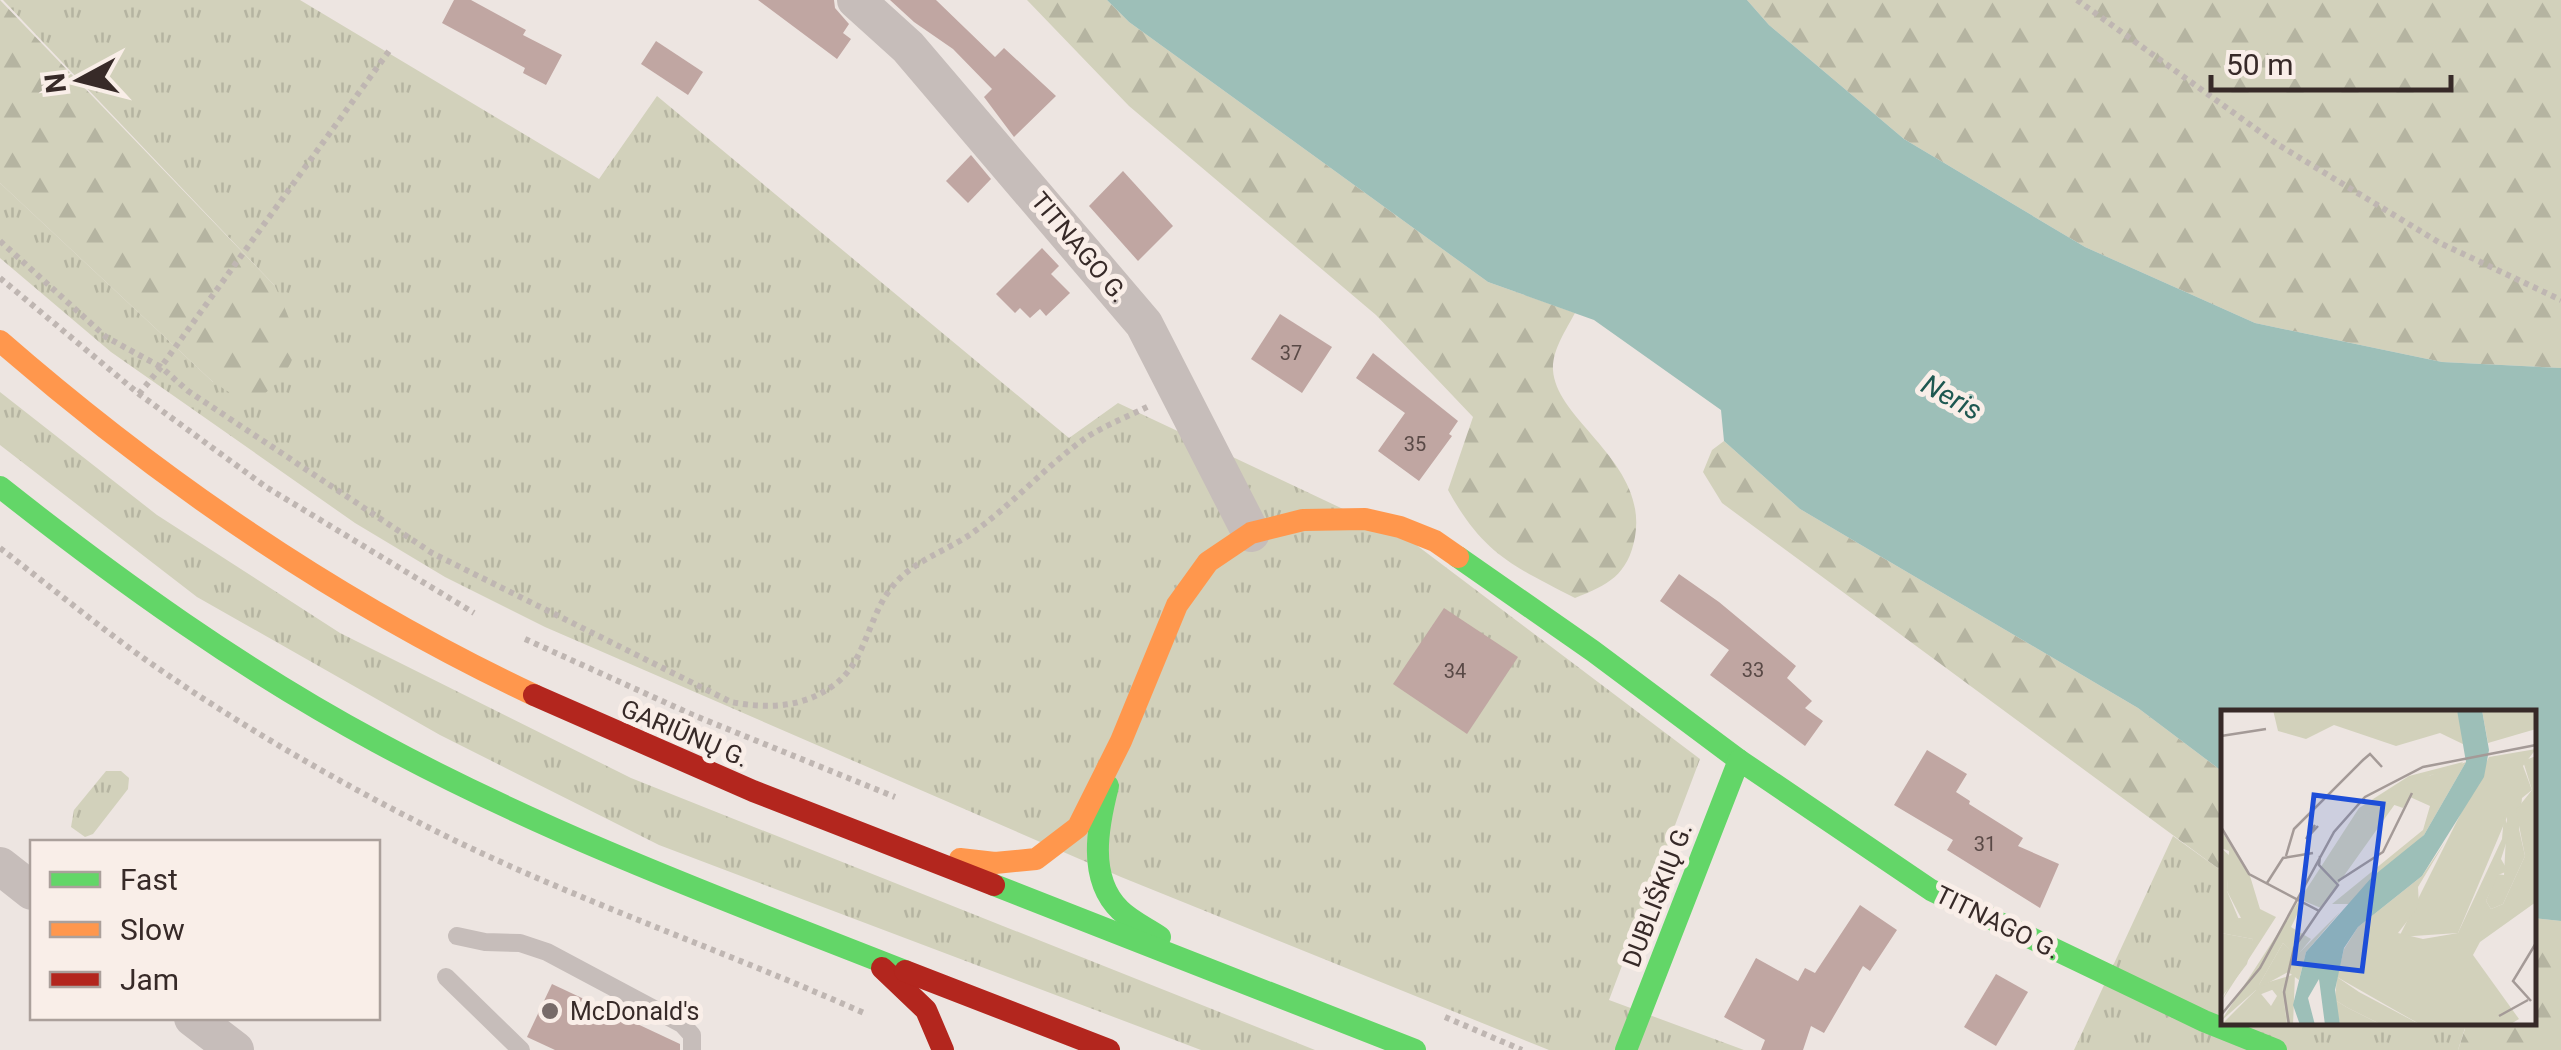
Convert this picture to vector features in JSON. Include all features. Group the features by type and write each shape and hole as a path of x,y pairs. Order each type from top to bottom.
{"main road":[{"name":"GARIŪNŲ G.","path":"0,341 150,465 267,547 368,608 627,740 1415,1050"},
{"path":"0,487 82,553 214,644 339,720 472,789 587,841 1109,1050"},
{"name":"TITNAGO G.","path":"1120,741 1177,606 1208,562 1252,533 1304,520 1350,518 1400,526 1435,541 1594,651 1739,760 1930,890 2204,1021 2276,1050"},
{"path":"907,853 994,864 1017,863 1048,852 1078,828 1120,741"},
{"path":"1120,741 1096,839 1100,876 1116,906 1199,964"},
{"name":"DUBLIŠKIŲ G.","path":"1626,1050 1739,760"},
{"path":"873,958 926,1010 943,1050"}],"street":[{"name":"TITNAGO G.","path":"856,0 908,47 1144,324 1252,533"},
{"path":"0,866 30,889"},
{"path":"196,1020 235,1050"}],"lane":[{"path":"457,936 520,943 547,952 682,1024 692,1035 692,1050"},
{"path":"446,977 522,1050"}],"path":[{"path":"2077,0 2277,144 2440,243 2561,300"},
{"path":"139,394 390,51"},
{"path":"0,240 106,337 161,367 188,391 432,552 732,702 762,708 818,696 838,682 854,662 890,589 906,571 974,532 1088,436 1178,392"},
{"path":"0,278 139,394 266,487 475,614"},
{"path":"524,638 693,714 896,798"},
{"path":"1429,1010 1522,1050"}],"green space":[{"path":"0,0 275,286 290,320 295,346 286,370 260,398 235,396 213,382 0,183"},
{"path":"3,0 300,0 599,179 657,96 1069,438 1118,403 1411,541 1700,759 1609,1000 1744,1050 1549,1050 1121,877 545,627 445,577 355,523 111,352 0,258 0,183 213,382 275,286"},
{"path":"1027,0 1107,0 1129,22 1488,282 1575,313 1560,340 1553,370 1569,407 1628,486 1635,510 1635,537 1622,570 1575,598 1517,567 1487,544 1448,490 1473,417 1376,315 1129,106"},
{"path":"1747,0 2561,0 2561,368 2442,362 2255,323 2085,247 1904,139 1769,25"},
{"path":"0,392 157,515 340,633 631,778 1315,1050 1201,1050 659,845 440,735 197,597 0,445"},
{"path":"1724,441 1800,509 2138,708 2221,770 2221,871 1722,503 1703,472 1712,450"},
{"path":"106,771 121,771 129,778 128,789 93,834 85,837 71,827 74,810"},
{"path":"2173,836 2221,871 2221,1025 2465,1028 2458,1050 2074,1050"},
{"path":"2536,918 2561,921 2561,1050 2458,1050 2465,1029 2454,1025 2536,1025"}],"water":[{"name":"Neris","path":"1107,0 1747,0 1769,25 1904,139 2085,247 2255,323 2442,362 2561,368 2561,921 2536,918 2536,710 2221,710 2221,770 2138,708 1800,509 1724,441 1721,410 1594,320 1488,282 1129,22"}],"building":[{"path":"454,0 471,0 526,30 523,35 562,55 546,85 523,73 525,68 442,23"},
{"path":"758,0 834,0 835,8 849,24 843,33 851,39 837,59"},
{"path":"890,0 936,0 995,57 1004,48 1056,96 1014,137 984,97 992,89 953,49"},
{"path":"656,41 703,72 688,95 641,64"},
{"path":"971,155 991,179 968,203 946,181"},
{"path":"1123,171 1173,226 1138,261 1089,206"},
{"path":"1042,248 1059,266 1051,274 1070,293 1046,316 1040,309 1030,318 1020,308 1015,313 996,294"},
{"path":"1280,314 1332,347 1302,393 1251,359"},
{"path":"1373,353 1458,421 1449,434 1452,436 1419,481 1378,451 1405,413 1356,378"},
{"path":"1679,574 1796,666 1787,678 1812,701 1805,708 1823,721 1805,746 1710,675 1729,650 1660,601"},
{"path":"1444,608 1518,657 1467,734 1393,684"},
{"path":"1927,750 1967,774 1956,792 1969,804 2023,838 2018,846 2059,864 2040,908 1947,850 1953,840 1894,805"},
{"path":"1860,905 1897,930 1870,971 1863,966 1824,1033 1811,1026 1803,1050 1761,1050 1765,1040 1724,1017 1756,958 1798,981 1805,968 1815,973"},
{"path":"1996,974 2028,992 1996,1046 1964,1027"},
{"path":"552,984 680,1044 680,1050 555,1050 527,1037"}],"traffic: fast":[{"path":"0,487 183,623 278,685 377,742 571,836 905,971"},
{"path":"1458,557 1739,760"},
{"path":"1626,1050 1739,760 1931,890 2204,1021 2276,1050"},
{"path":"1108,786 1098,851 1103,883 1120,910 1160,937"},
{"path":"994,885 1415,1050"}],"traffic: slow":[{"path":"0,341 125,443 255,537 391,621 534,695"},
{"path":"960,859 995,863 1036,859 1078,827 1121,741 1177,605 1208,562 1251,533 1303,520 1365,519 1435,541 1458,557"}],"traffic: jam":[{"path":"534,695 753,791 994,885"},
{"path":"882,968 926,1010 943,1050"},
{"path":"905,971 1109,1050"}],"place":[{"name":"McDonald's","path":"550,1011"}]}
